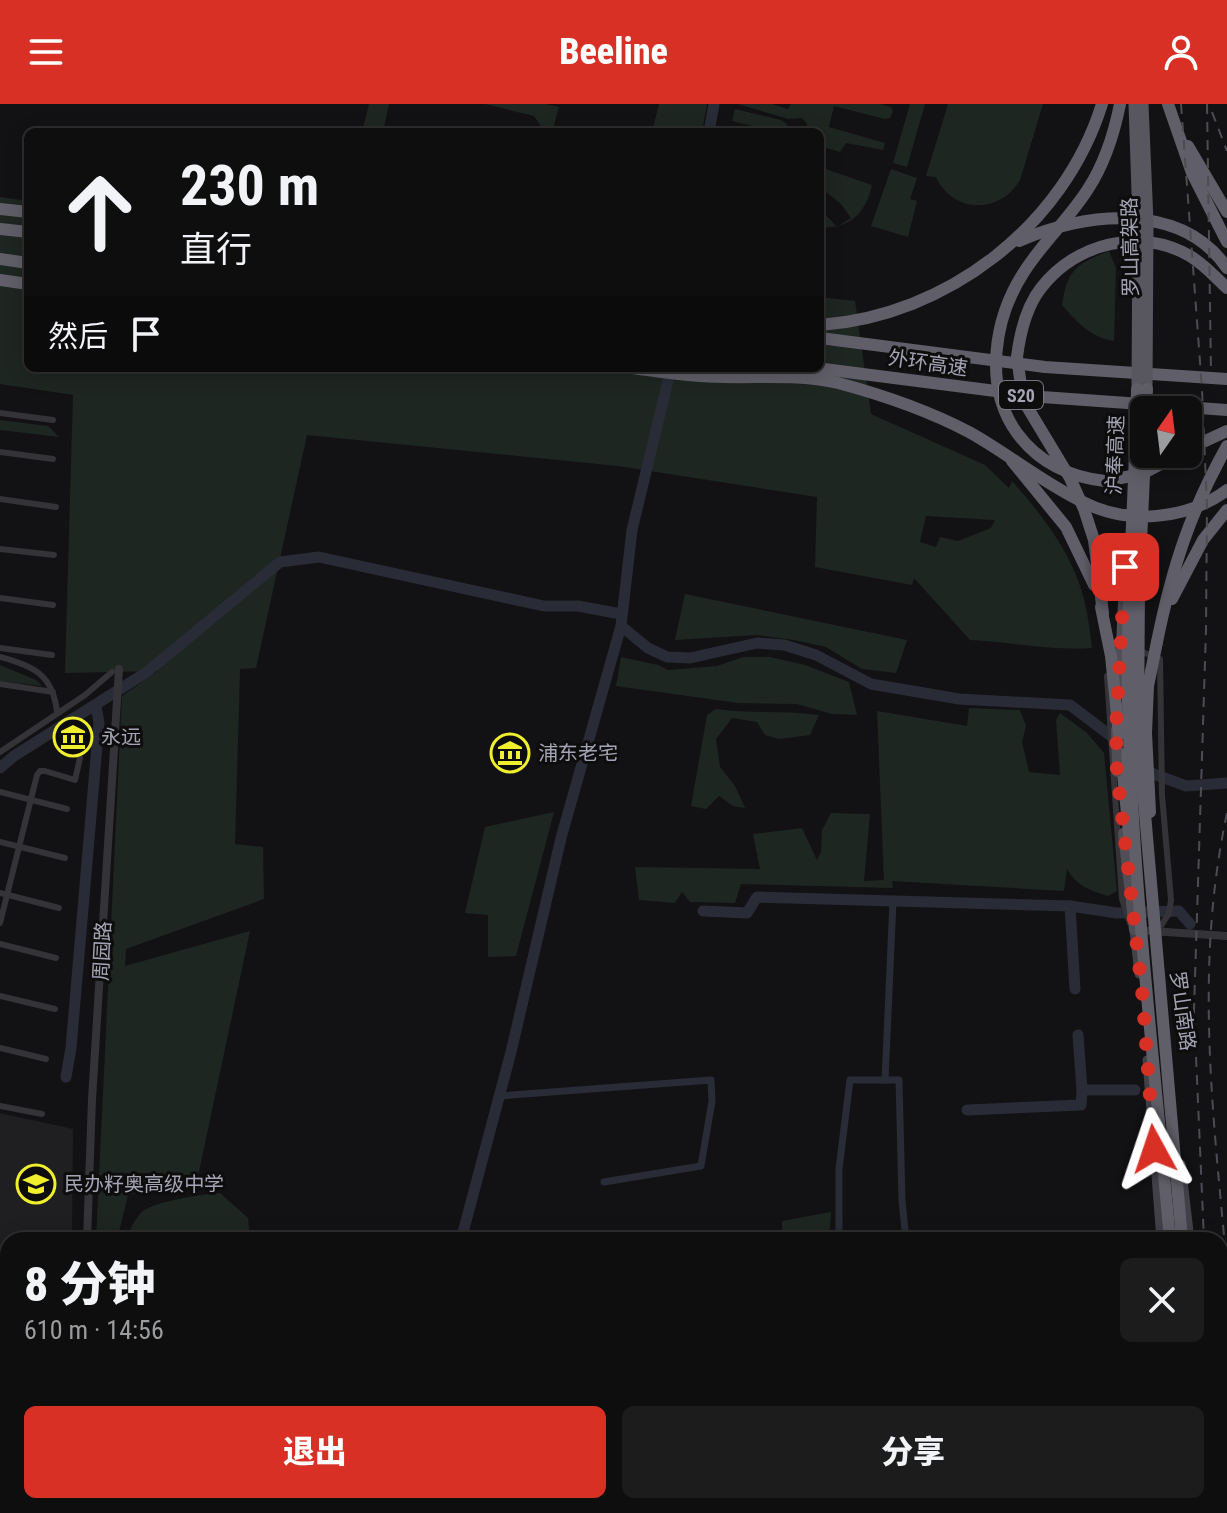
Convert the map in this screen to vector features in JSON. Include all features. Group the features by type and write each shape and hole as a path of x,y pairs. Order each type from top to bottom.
{"highway":[{"path":"824,324 872,318 912,305 950,286 1002,250 1045,211 1062,188 1089,141 1102,104"},
{"path":"1120,104 1110,142 1090,187 1019,281 1003,318 997,352 1001,398 1008,419 1021,439 1056,468 1079,477 1105,481 1142,474 1153,468"},
{"name":"罗山高架路","path":"1132,104 1142,389"},
{"name":"罗山高架路","path":"1142,389 1148,222 1145,104"},
{"path":"1170,108 1227,212"},
{"path":"1170,108 1197,183 1227,242"},
{"path":"0,209 24,212"},
{"path":"1002,250 1039,232 1088,219 1129,219 1161,223 1186,231 1208,245 1227,268"},
{"path":"0,229 24,232"},
{"path":"1144,884 1126,818 1111,656 1094,540 1070,478 1023,400 1017,357 1020,335 1039,289 1076,256 1124,241 1171,248 1189,256 1208,268 1227,288"},
{"path":"0,259 24,262"},
{"path":"0,280 24,283"},
{"name":"外环高速","path":"824,339 1045,367 1227,379"},
{"path":"664,372 788,379 812,372 923,411 971,434 1081,502 1102,510 1142,516 1179,512 1208,502 1227,490"},
{"name":"外环高速","path":"812,372 1042,397 1227,410"},
{"name":"沪奉高速","path":"1142,389 1144,396"},
{"name":"沪奉高速","path":"1142,389 1128,656 1129,733 1181,1232"},
{"path":"1202,443 1227,431"},
{"path":"1144,884 1150,810 1146,733 1148,686 1172,574 1185,533 1201,491 1227,446"},
{"path":"1010,458 1066,527 1088,571 1103,613"},
{"name":"沪奉高速","path":"1146,468 1139,600 1138,733 1164,1232"},
{"path":"1157,642 1181,577 1203,540 1227,510"}],"main road":[{"path":"1132,104 1134,321 1129,502 1114,771 1134,930"},
{"path":"1145,104 1152,218 1148,396"},
{"path":"1147,468 1140,793 1155,927"},
{"name":"罗山南路","path":"1155,927 1189,1232"},
{"name":"罗山南路","path":"1134,930 1163,1232"}],"street":[{"path":"0,413 53,420"},
{"path":"0,452 53,459"},
{"path":"0,499 56,507"},
{"path":"0,549 54,555"},
{"path":"0,598 53,605"},
{"path":"0,648 52,655"},
{"path":"1114,771 1106,651 1134,649 1160,659 1159,738 1171,900 1169,913 1155,927"},
{"path":"0,657 42,675 50,683 57,712"},
{"path":"0,752 85,695 116,670"},
{"name":"周园路","path":"87,1232 116,670"},
{"path":"0,684 53,692"},
{"path":"0,923 3,894 40,771 75,780 80,758"},
{"path":"0,792 67,809"},
{"path":"0,842 65,858"},
{"path":"3,894 59,908"},
{"path":"1134,930 1155,927 1227,936"},
{"path":"0,944 56,958"},
{"path":"0,996 55,1009"},
{"path":"0,1048 46,1059"},
{"path":"0,1106 42,1114"}],"shaded area":[{"path":"369,104 389,104 384,128 363,128"},
{"path":"485,104 546,104 559,107 553,128 542,128 534,116"},
{"path":"659,104 707,104 703,128 653,128"},
{"path":"738,104 772,104 788,109 791,104 880,104 891,107 893,111 890,118 885,119 834,106 829,127 885,143 883,150 846,143 840,152 824,147 824,128 807,128 802,118 788,119"},
{"path":"910,104 925,104 907,167 893,163"},
{"path":"948,104 1043,104 1020,180 1001,199 990,204 965,203 954,198 936,177 926,176"},
{"path":"735,109 781,120 787,128 760,128 732,121"},
{"path":"824,168 872,185 861,211 855,218 839,226 851,218 841,204 824,190"},
{"path":"891,169 917,178 910,199 917,201 908,237 871,226"},
{"path":"0,197 24,200 24,372 824,372 824,297 855,301 871,414 985,465 1009,488 1012,481 1045,522 1072,566 1084,599 1092,648 970,640 914,578 912,585 815,567 817,497 618,466 307,435 256,668 240,669 235,844 263,847 264,899 126,949 125,966 250,931 197,1181 128,1195 119,1232 96,1232 122,696 158,671 65,673 73,395 0,384","holes":["926,516 995,520 991,528 958,541 940,537 936,547 920,542"]},
{"path":"824,213 836,226 824,227"},
{"path":"1109,251 1116,268 1114,341 1091,333 1062,305 1067,283 1075,269"},
{"path":"0,420 48,426 59,437 0,430"},
{"path":"685,594 907,640 896,673 862,669 826,647 794,640 756,635 675,640"},
{"path":"621,657 668,670 717,666 743,657 770,657 805,665 849,682 857,715 832,714 797,704 738,703 616,686"},
{"path":"0,665 36,680 42,686 0,681"},
{"path":"969,708 1020,710 1026,726 1022,742 1029,772 1060,775 1056,720 1060,713 1087,733 1104,753 1117,891 1108,896 1089,889 1075,880 1067,869 1064,891 892,881 893,888 741,884 735,903 690,902 682,892 675,903 639,900 635,867 760,869 753,834 802,828 817,860 821,852 822,830 831,813 870,814 864,881 884,880 877,711 967,726"},
{"path":"716,709 819,715 810,735 779,739 765,735 757,722 732,718 716,739 720,767 735,786 745,808 733,806 719,796 706,809 691,806 707,715"},
{"path":"554,812 516,956 488,957 488,915 465,913 485,827"},
{"name":"民办籽奥高级中学","path":"0,1113 73,1129 72,1232 0,1232"},
{"path":"220,1193 248,1218 249,1232 130,1232 137,1217 149,1207"},
{"path":"831,1212 830,1232 782,1232 782,1221"}],"waterway":[{"path":"710,128 714,104"},
{"path":"463,1232 511,1052 561,838 621,626 632,530 670,372"},
{"path":"0,768 147,672 280,562 319,557 544,606 578,606 621,614"},
{"path":"621,626 648,648 667,657 690,658 757,643 784,645 816,655 871,684 959,699 1070,705 1115,739 1143,770 1186,786 1227,783"},
{"path":"66,1077 99,723 96,706"},
{"path":"703,911 747,913 757,897 1070,906 1117,913 1179,911 1190,924"},
{"path":"839,1232 839,1169 850,1080 885,1080 893,901"},
{"path":"1070,906 1075,989"},
{"path":"1078,1035 1082,1090"},
{"path":"499,1096 711,1080 712,1101 701,1166 604,1182"},
{"path":"885,1080 899,1080 905,1232"},
{"path":"967,1110 1081,1105 1082,1090 1135,1090"}],"railway":[{"path":"1181,104 1202,389 1207,507 1194,1010 1204,1232"},
{"path":"1207,104 1211,373"},
{"path":"1212,112 1227,151"},
{"path":"1224,1232 1212,1097 1209,984 1217,870 1227,813"}],"place":[{"name":"永远","path":"73,737"},
{"name":"浦东老宅","path":"510,753"},
{"name":"民办籽奥高级中学","path":"36,1184"}],"route":[{"path":"1125,567 1116,728 1117,772 1142,990 1154,1149"}]}
